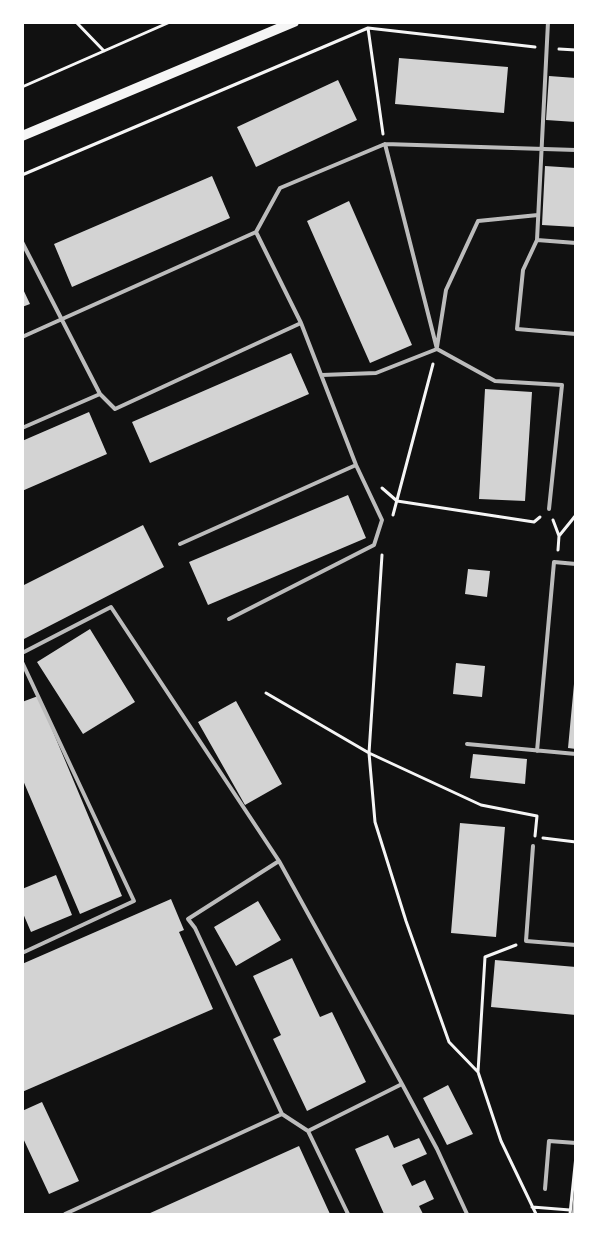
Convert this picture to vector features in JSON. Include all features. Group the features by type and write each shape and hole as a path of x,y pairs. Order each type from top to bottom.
{"main road":[{"path":"22,136 294,22"}],"lane":[{"path":"548,22 536,240 523,270 517,330 576,334"},
{"path":"385,144 437,349 495,381 562,385 549,509"},
{"path":"22,338 256,232 280,188 385,144 576,150"},
{"path":"437,349 446,290 478,221 538,215"},
{"path":"229,619 374,545 382,520 356,465 302,323 256,232"},
{"path":"536,240 576,243"},
{"path":"22,242 100,394 115,410 302,323"},
{"path":"322,374 376,374 437,349"},
{"path":"22,428 100,394"},
{"path":"180,544 356,465"},
{"path":"537,751 554,562 576,564"},
{"path":"22,653 111,607 279,861 402,1084 437,1150 467,1214"},
{"path":"22,662 134,901 22,953"},
{"path":"466,744 576,754"},
{"path":"533,846 526,941 576,945"},
{"path":"279,861 188,919 195,928 282,1114 308,1131 348,1214"},
{"path":"308,1131 402,1084"},
{"path":"65,1214 282,1114"},
{"path":"545,1189 549,1141 576,1143"}],"path":[{"path":"76,22 104,51"},
{"path":"22,87 170,22"},
{"path":"368,28 385,144"},
{"path":"22,175 368,28 576,50"},
{"path":"392,518 437,349"},
{"path":"377,483 397,501 534,522 549,509 559,536 558,550"},
{"path":"559,536 576,514"},
{"path":"382,552 369,753 375,822 406,921 449,1042 478,1072"},
{"path":"266,693 369,753 481,805 537,816 535,837 576,842"},
{"path":"526,941 485,957 478,1072 501,1141 536,1214"},
{"path":"570,1214 576,1156"},
{"path":"532,1207 570,1210"}],"building":[{"path":"399,58 508,67 504,113 395,104"},
{"path":"549,76 576,78 576,122 546,120"},
{"path":"338,80 357,120 256,167 237,127"},
{"path":"545,166 576,168 576,227 542,225"},
{"path":"212,176 230,218 72,287 54,244"},
{"path":"349,201 412,345 370,363 307,221"},
{"path":"22,287 30,304 22,307"},
{"path":"291,353 309,394 150,463 132,422"},
{"path":"485,389 532,392 525,501 479,499"},
{"path":"89,412 107,454 22,491 22,441"},
{"path":"348,495 366,538 208,605 189,562"},
{"path":"143,525 164,567 22,640 22,586"},
{"path":"468,569 490,571 487,597 465,594"},
{"path":"90,629 135,702 83,734 37,662"},
{"path":"456,663 485,666 482,697 453,694"},
{"path":"574,684 576,684 576,749 568,748"},
{"path":"38,696 122,896 80,914 22,778 22,702"},
{"path":"236,701 282,784 245,805 198,722"},
{"path":"473,754 527,759 525,784 470,778"},
{"path":"460,823 505,827 496,937 451,933"},
{"path":"56,875 72,915 31,932 22,911 22,889"},
{"path":"171,899 184,930 179,932 213,1009 22,1092 22,964"},
{"path":"258,901 281,940 236,966 214,927"},
{"path":"292,958 320,1017 332,1012 366,1082 307,1111 273,1039 281,1035 253,976"},
{"path":"495,960 576,967 576,1015 491,1007"},
{"path":"448,1085 473,1134 447,1145 423,1098"},
{"path":"42,1102 79,1181 49,1194 22,1136 22,1111"},
{"path":"388,1135 394,1148 419,1138 427,1154 402,1165 412,1186 425,1180 434,1199 419,1206 423,1214 384,1214 355,1149"},
{"path":"299,1146 330,1214 148,1214"},
{"path":"574,1190 576,1214 572,1214"}]}
